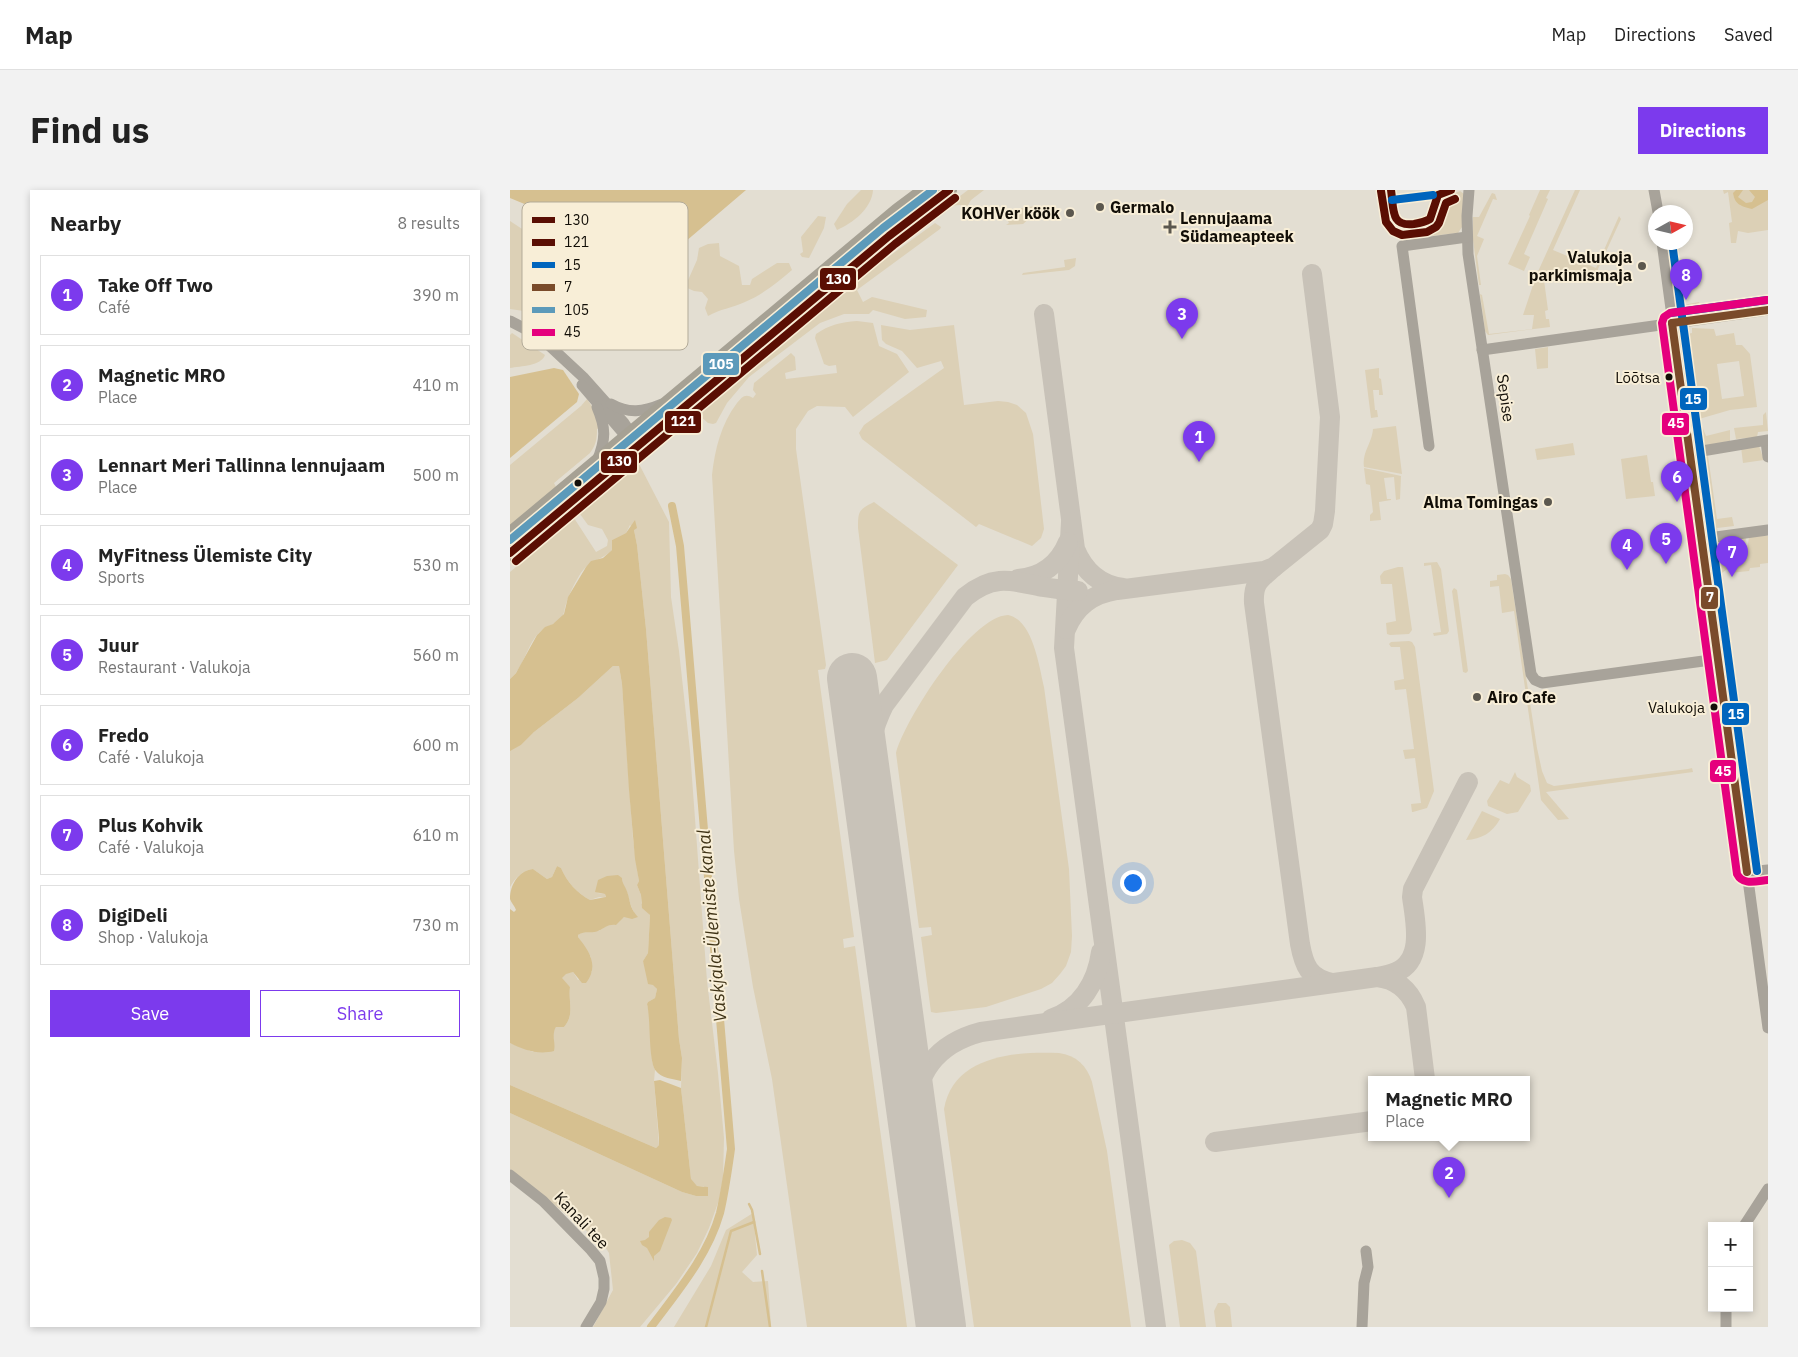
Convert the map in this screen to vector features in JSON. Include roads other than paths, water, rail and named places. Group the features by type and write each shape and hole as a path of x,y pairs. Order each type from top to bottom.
{"highway":[{"path":"510,553 677,397 898,211 926,190"},
{"path":"510,535 595,465 632,440 948,190"}],"street":[{"name":"Sepise","path":"1469,190 1466,237 1513,564 1529,669 1533,678 1537,682 1542,683 1718,659"},
{"path":"1654,190 1657,205"},
{"path":"1429,446 1402,246 1466,237"},
{"path":"1663,250 1768,1028"},
{"path":"1482,350 1768,310"},
{"path":"510,321 522,328"},
{"path":"553,350 607,402 632,440"},
{"path":"561,357 594,400 632,440"},
{"path":"607,402 622,409 638,412 677,397"},
{"path":"594,400 599,411 604,433 604,442 595,465"},
{"path":"1690,453 1767,440 1768,457"},
{"path":"1701,539 1768,530"},
{"path":"1747,872 1768,870"},
{"name":"Kanali tee","path":"510,1175 542,1200 600,1261 604,1278 604,1289 601,1302 586,1327"},
{"path":"1747,1222 1768,1189"},
{"path":"1362,1327 1364,1283 1368,1267 1366,1251"},
{"path":"1726,1312 1726,1327"}],"waterway":[{"path":"576,509 629,465"},
{"name":"Vaskjala-Ülemiste kanal","path":"651,1327 691,1273 715,1229 722,1205 731,1149 680,546 672,506"},
{"path":"749,1204 752,1210 760,1254"},
{"path":"706,1327 731,1231 754,1222"},
{"path":"762,1271 770,1327"}],"place":[{"name":"Germalo","path":"1100,207"},
{"name":"KOHVer köök","path":"1070,213"},
{"name":"Lennujaama Südameapteek","path":"1170,227"},
{"name":"Valukoja parkimismaja","path":"1642,266"},
{"name":"DigiDeli","path":"1686,300"},
{"name":"Lennart Meri Tallinna lennujaam","path":"1182,339"},
{"name":"Lõõtsa","path":"1669,377"},
{"name":"Take Off Two","path":"1199,462"},
{"name":"Alma Tomingas","path":"1548,502"},
{"name":"Fredo","path":"1677,502"},
{"name":"Juur","path":"1666,564"},
{"name":"MyFitness Ülemiste City","path":"1627,570"},
{"name":"Plus Kohvik","path":"1732,577"},
{"name":"Airo Cafe","path":"1477,697"},
{"name":"Valukoja","path":"1714,707"},
{"name":"Magnetic MRO","path":"1449,1198"}]}
